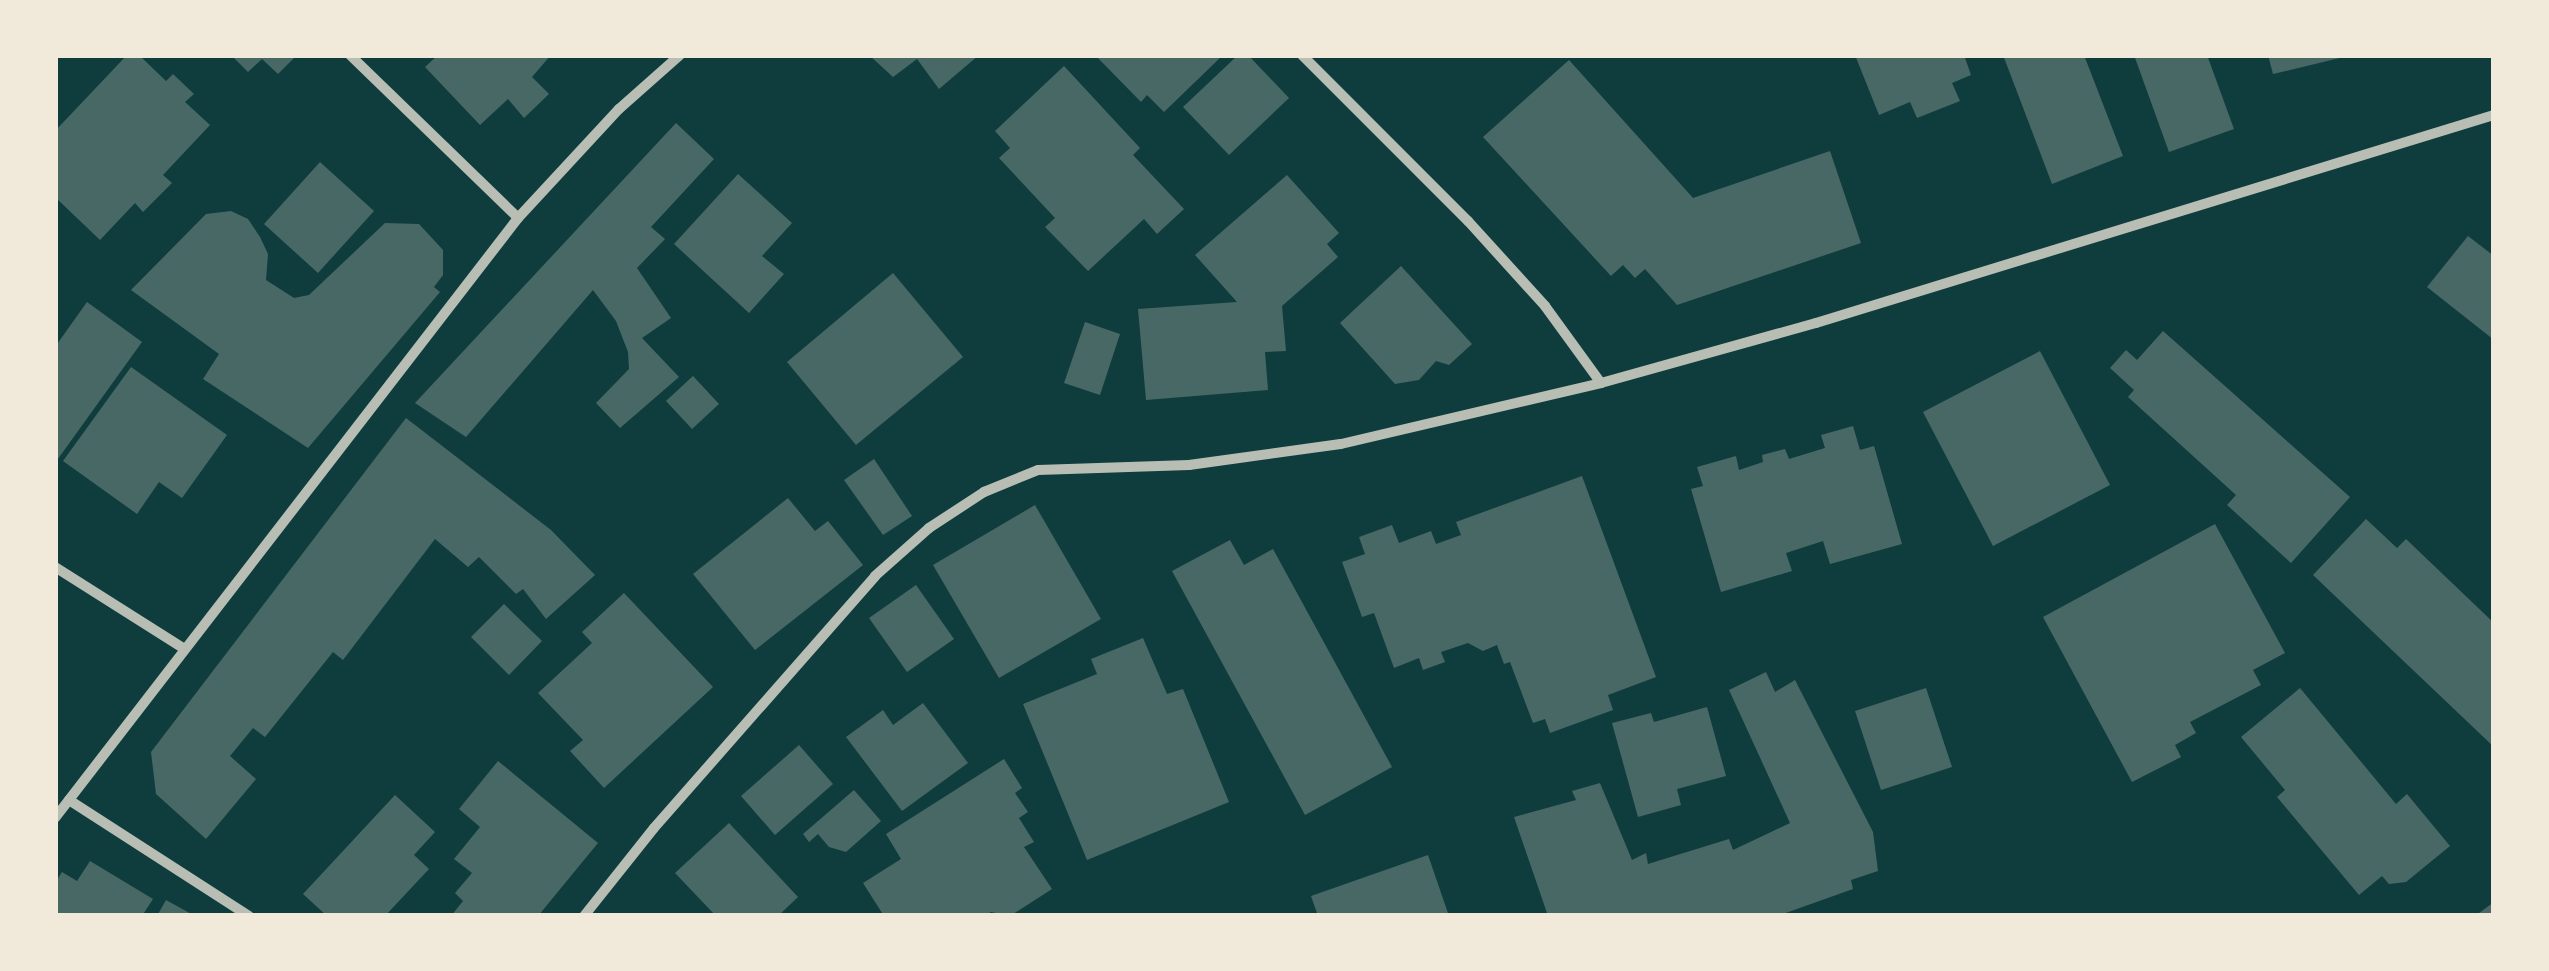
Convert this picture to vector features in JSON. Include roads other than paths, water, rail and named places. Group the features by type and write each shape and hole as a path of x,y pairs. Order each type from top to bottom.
{"street":[{"path":"350,55 518,218"},
{"path":"55,818 518,218 619,110 680,55"},
{"path":"1302,55 1468,221 1544,306 1601,384"},
{"path":"584,916 654,828 862,590 929,528 984,492 1038,470 1189,465 1304,450 1601,384 1816,323 2494,115"},
{"path":"55,567 184,648"},
{"path":"69,800 248,916"}]}
